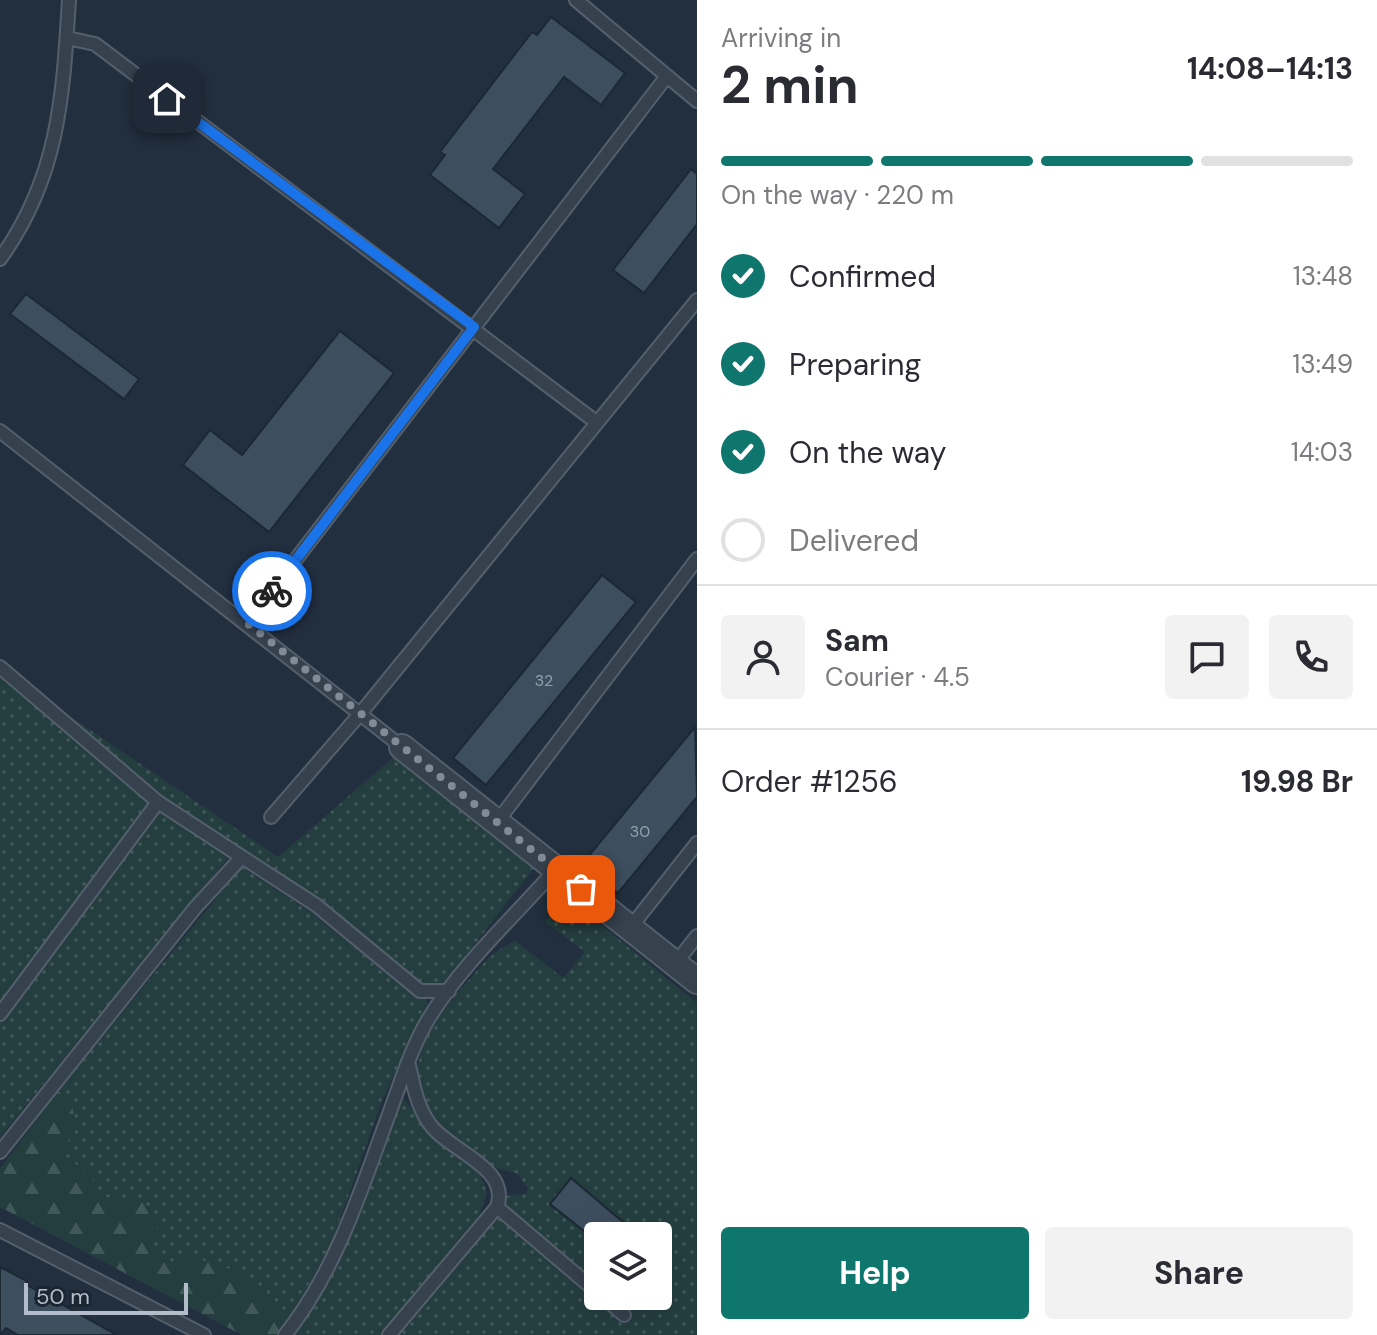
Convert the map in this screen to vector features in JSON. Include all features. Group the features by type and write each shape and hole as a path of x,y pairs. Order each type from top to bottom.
{"street":[{"path":"402,747 697,981"}],"lane":[{"path":"0,259 43,180 61,115 69,0"},
{"path":"576,0 697,101"},
{"path":"67,38 95,44 596,422"},
{"path":"247,623 667,76"},
{"path":"271,817 360,714 697,300"},
{"path":"0,431 402,747"},
{"path":"497,822 697,559"},
{"path":"0,667 158,802 316,905 420,991 449,991"},
{"path":"0,1014 158,802"},
{"path":"630,928 697,843"},
{"path":"0,1152 195,908 242,857"},
{"path":"285,1335 316,1290 339,1244 408,1061 429,1019 449,991 556,869"},
{"path":"675,964 697,936"},
{"path":"389,1335 497,1207 501,1195 495,1177 441,1137 427,1121 415,1092 408,1061"},
{"path":"497,1207 584,1280"},
{"path":"0,1230 204,1335"},
{"path":"618,1310 624,1315"}],"green space":[{"path":"0,669 278,857 395,756 533,869 443,985 425,987 237,847 0,1137"},
{"path":"242,867 309,911 409,992 426,999 427,1004 382,1101 332,1242 289,1321 152,1256 101,1196 91,1176 60,1152 70,1100 58,1091"},
{"path":"566,896 697,1003 697,1335 398,1335 489,1226 505,1196 526,1194 528,1188 516,1173 487,1163 462,1145 440,1126 426,1107 419,1088 418,1069 431,1030 480,967 499,949 516,941 563,978 585,952 545,922"},
{"path":"58,1091 70,1100 78,1128 60,1152 91,1176 101,1196 143,1203 158,1225 152,1256 170,1263 180,1254 214,1263 257,1283 269,1293 289,1321 278,1335 242,1335 0,1207 0,1169"},
{"path":"402,1096 436,1141 478,1173 484,1183 487,1194 476,1222 381,1335 292,1335 321,1292 345,1246"}],"building":[{"path":"551,17 625,73 601,105 564,77 493,169 525,194 499,228 430,175 445,155 440,152 532,32 537,35"},
{"path":"691,169 697,174 697,224 644,293 613,270"},
{"path":"26,294 139,379 124,399 10,314"},
{"path":"340,331 394,373 269,532 183,465 210,430 242,455"},
{"path":"602,575 636,602 486,785 453,758"},
{"path":"695,727 697,797 618,893 582,864"},
{"path":"571,1178 624,1222 584,1222 584,1231 550,1204"},
{"path":"0,1267 117,1335 18,1335 6,1328 0,1335"}],"way so far":[{"path":"272,591 247,623 581,889"}],"route":[{"path":"167,99 474,327 272,591"}]}
